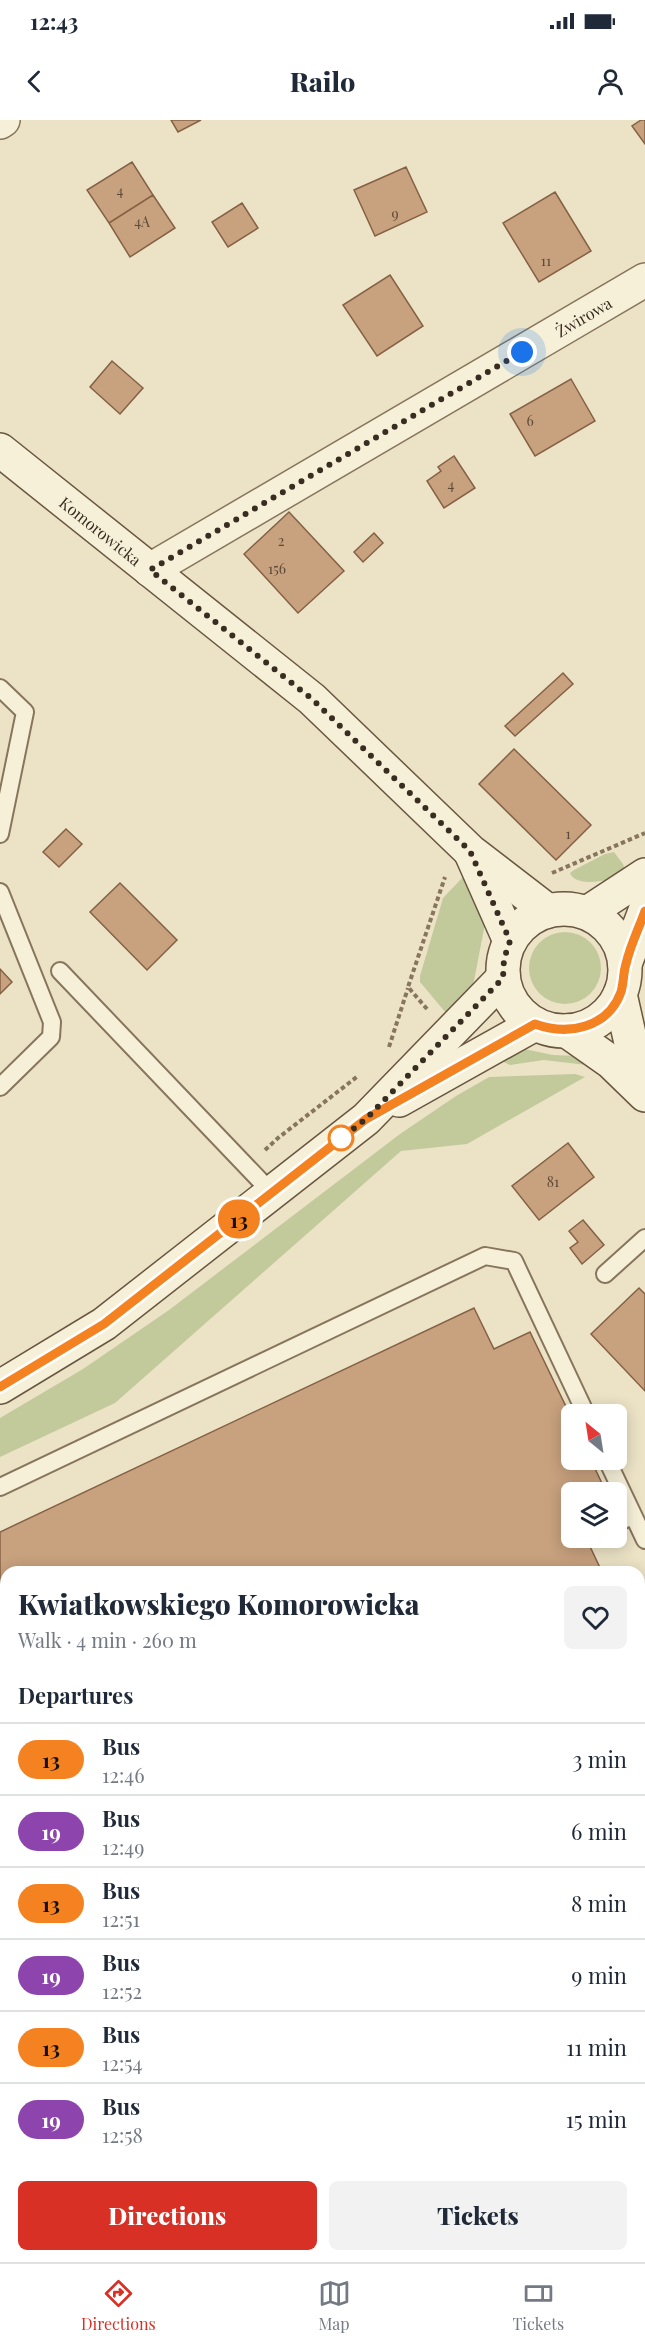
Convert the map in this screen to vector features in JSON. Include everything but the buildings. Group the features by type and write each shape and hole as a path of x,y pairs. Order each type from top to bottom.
{"street":[{"name":"Żwirowa","path":"150,570 645,280"},
{"name":"Komorowicka","path":"0,450 312,699 470,851 548,910"},
{"name":"Komorowicka","path":"470,851 510,941"},
{"path":"587,913 645,875"},
{"path":"645,911 623,979 611,1009 599,1020 584,1028 567,1031 550,1030 535,1024 519,1012 508,996 503,978 504,959 510,941 526,922 548,910 568,908 587,913 602,921 614,933 622,948 623,979 631,1043 645,1070"},
{"path":"0,1387 104,1324 366,1119 503,978"},
{"path":"366,1119 535,1024"},
{"path":"567,1031 611,1062 645,1095"}],"lane":[{"path":"0,688 25,712 0,834"},
{"path":"0,892 52,1022 51,1037 0,1087"},
{"path":"60,971 272,1193"},
{"path":"605,1274 645,1238"},
{"path":"0,1487 485,1256 514,1261 581,1404"},
{"path":"612,1470 645,1540"},
{"path":"627,1518 633,1515"}],"path":[{"path":"386,1055 408,987"}],"green space":[{"path":"614,852 623,864 626,873 621,876 587,882 574,878 570,873 605,854"},
{"path":"464,876 485,910 484,929 473,986 451,1019 420,982 420,976 443,898"},
{"path":"565,932 585,938 595,948 601,968 595,988 585,998 565,1004 545,998 535,988 529,968 535,948 545,938"},
{"path":"524,1049 553,1055 578,1056 595,1066 544,1060 510,1065 495,1058"},
{"path":"575,1074 585,1077 467,1144 401,1151 115,1403 0,1457 0,1418 83,1369 169,1310 400,1134 456,1096 489,1077"}],"bus line":[{"name":"13","path":"0,1387 104,1324 366,1119 535,1024 550,1030 567,1031 584,1028 599,1020 611,1009 620,994 625,980 625,964 645,911"}],"route":[{"path":"341,1138 339,1140 366,1119 503,978 504,959 510,941 470,851 312,699 150,570 522,352"}]}
